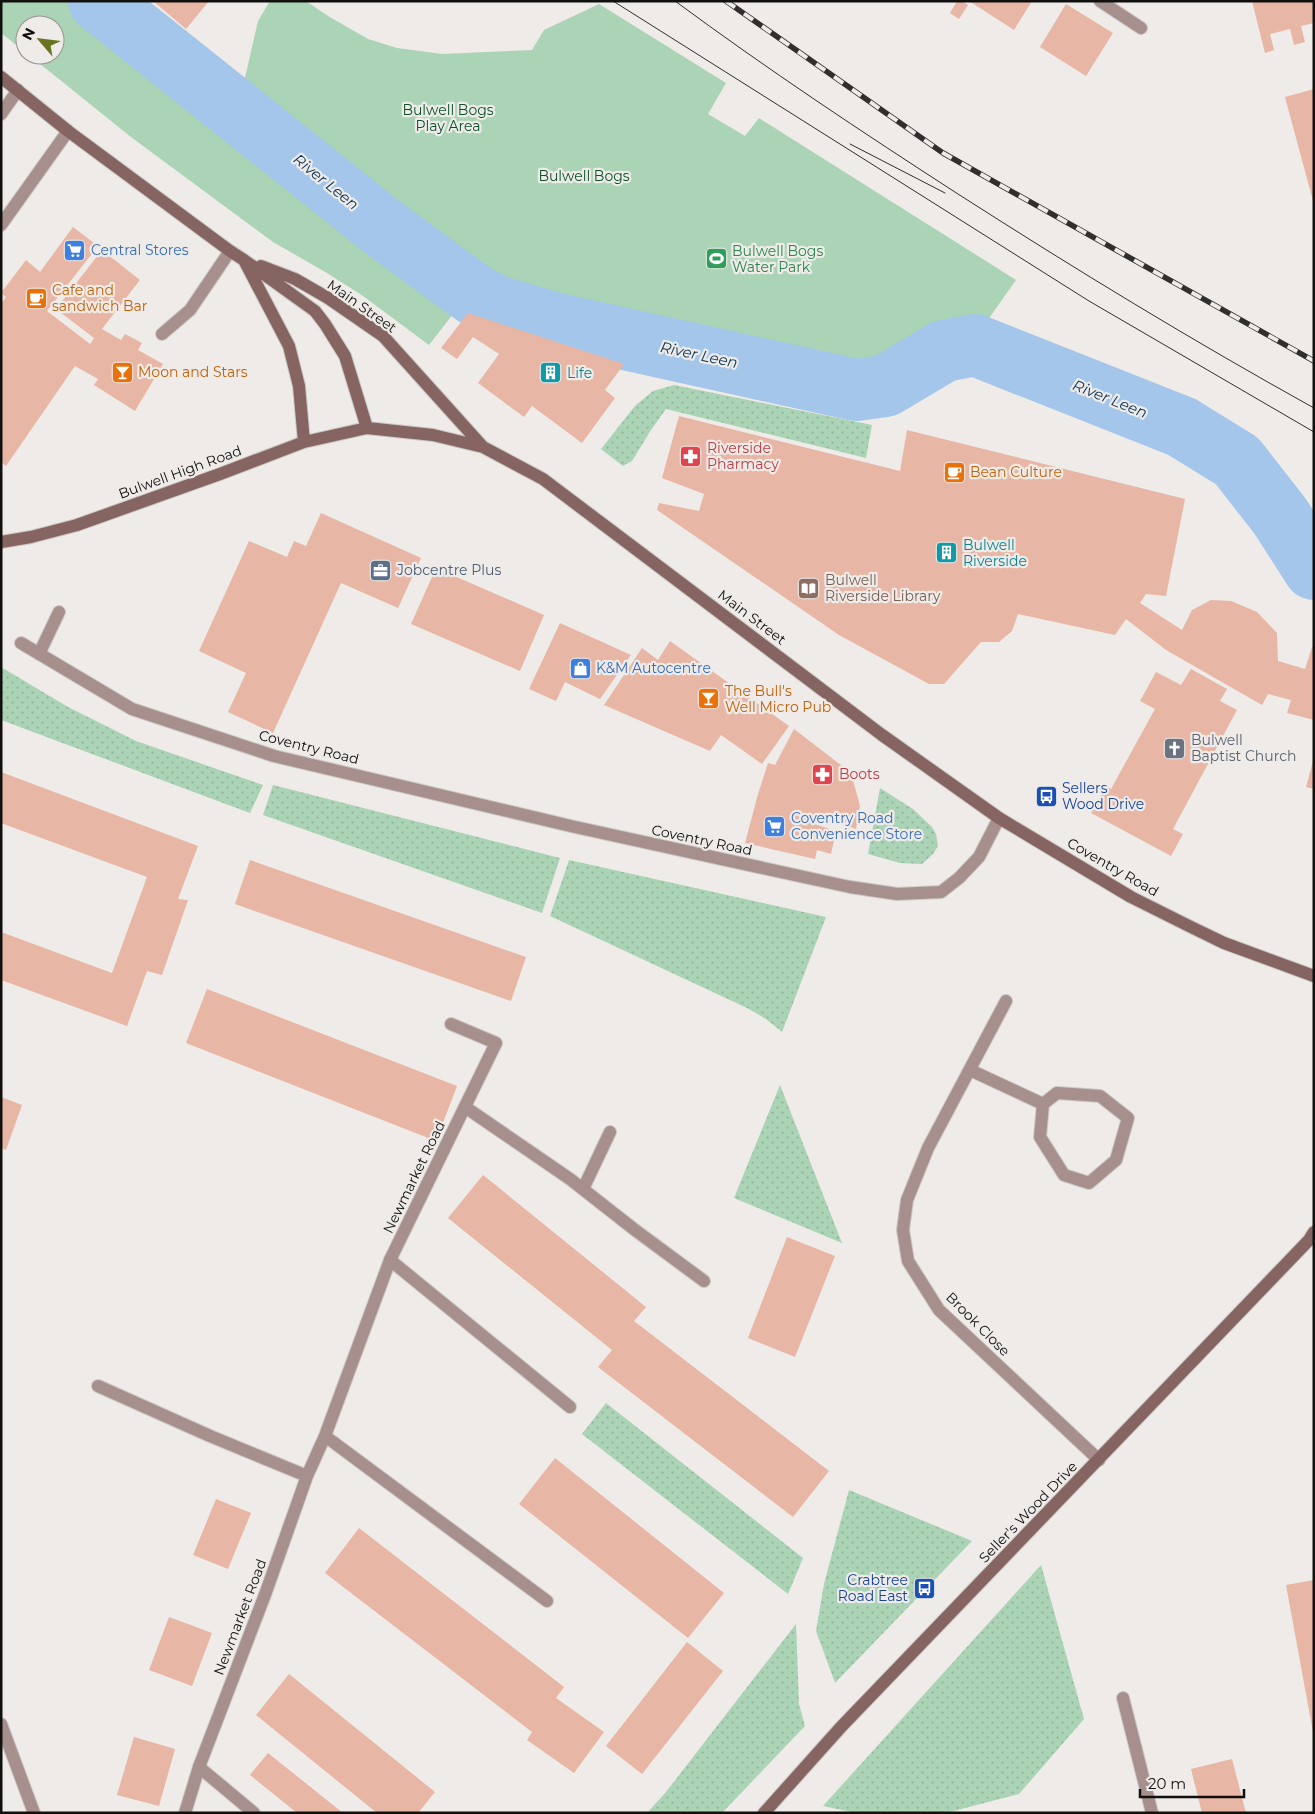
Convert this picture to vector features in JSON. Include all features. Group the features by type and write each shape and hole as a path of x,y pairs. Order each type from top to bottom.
{"street":[{"path":"1100,1 1141,28"},
{"name":"Main Street","path":"1,77 68,131 230,252 315,311 345,356 367,428 433,434 483,447 543,480 882,735 999,818"},
{"path":"1,114 18,90"},
{"path":"1,225 68,131"},
{"path":"162,334 190,310 230,252"},
{"path":"244,260 289,346 299,386 304,442"},
{"name":"Main Street","path":"244,260 295,279 328,298 383,336 483,447"},
{"name":"Bulwell High Road","path":"1,542 31,537 77,524 220,474 304,442 367,428"},
{"path":"39,654 59,612"},
{"name":"Coventry Road","path":"20,642 132,709 274,756 575,827 850,887 897,894 941,892 959,878 979,857 999,818 1131,896 1191,927 1224,943 1314,976"},
{"name":"Brook Close","path":"1006,1001 928,1148 907,1200 903,1230 908,1261 939,1310 1099,1460"},
{"name":"Newmarket Road","path":"185,1813 199,1767 266,1592 307,1476 325,1436 390,1260 496,1043 451,1024"},
{"path":"970,1070 1042,1104"},
{"path":"1057,1092 1100,1096 1128,1118 1116,1160 1089,1183 1064,1174 1040,1137 1042,1104 1057,1092"},
{"path":"465,1107 583,1190 704,1281"},
{"path":"583,1190 610,1132"},
{"name":"Seller's Wood Drive","path":"764,1813 841,1727 1310,1240 1314,1232"},
{"path":"390,1260 570,1407"},
{"path":"98,1386 210,1436 307,1476"},
{"path":"325,1436 547,1601"},
{"path":"1123,1698 1152,1813"},
{"path":"1,1724 34,1813"},
{"path":"199,1767 254,1813"}],"green space":[{"path":"1,1 80,1 316,195 460,305 429,345 363,296 273,242 131,137 41,65 65,65 65,15 15,15 15,44 1,33"},
{"name":"Bulwell Bogs","path":"270,1 306,1 368,39 397,48 442,54 532,50 544,30 599,4 726,83 708,114 745,136 759,118 1016,280 980,331 936,337 904,352 833,365 558,310 487,287 241,95 258,21"},
{"path":"674,385 872,425 866,458 666,409 632,461 623,466 601,449 635,406 653,391"},
{"path":"1,667 68,707 136,741 263,785 250,813 1,720"},
{"path":"273,785 560,858 542,913 263,815"},
{"path":"880,788 913,809 932,827 936,834 938,846 933,854 922,864 900,863 868,854"},
{"path":"569,860 826,917 782,1032 766,1019 747,1008 550,916"},
{"path":"780,1085 842,1243 734,1198"},
{"path":"606,1403 803,1558 788,1594 582,1434"},
{"path":"849,1490 972,1541 835,1683 816,1631 824,1584"},
{"path":"1041,1565 1084,1719 1019,1794 946,1813 856,1813 823,1806"},
{"path":"796,1624 799,1704 805,1726 722,1813 647,1813 666,1792"}],"building":[{"path":"153,1 209,1 186,29"},
{"path":"957,1 962,1 968,5 959,19 950,13"},
{"path":"969,1 1032,1 1014,30"},
{"path":"1252,1 1314,1 1314,23 1301,26 1305,42 1294,45 1290,29 1270,34 1274,50 1265,53"},
{"path":"1066,4 1113,33 1086,76 1040,47"},
{"path":"1314,89 1314,201 1313,201 1285,97"},
{"path":"73,227 98,246 47,311 90,344 94,338 56,309 102,250 140,280 102,329 121,340 125,334 142,343 138,350 163,364 135,411 94,385 98,379 75,366 6,466 1,462 1,304 6,297 1,293 26,260 40,272"},
{"name":"Life","path":"468,313 624,364 605,390 615,398 582,443 532,406 524,417 478,383 499,354 473,337 457,359 441,348"},
{"name":"Bulwell Riverside","path":"679,416 900,471 907,430 1185,499 1166,596 1146,594 1140,603 1182,630 1192,610 1211,600 1231,601 1257,612 1277,633 1278,661 1305,669 1312,647 1314,647 1314,720 1287,713 1291,700 1268,694 1262,705 1166,650 1126,619 1115,635 1018,614 1012,631 999,642 981,642 944,684 929,684 839,635 657,510 659,503 699,511 704,494 662,478"},
{"path":"321,513 421,558 398,608 341,583 273,733 228,712 246,673 199,651 249,541 287,557 294,541 306,546"},
{"path":"436,568 544,615 520,671 411,624"},
{"name":"K&M Autocentre","path":"560,623 631,655 600,699 565,682 556,701 529,689"},
{"path":"670,641 789,726 762,764 721,735 710,751 604,705 642,648 658,660"},
{"name":"Bulwell Baptist Church","path":"1191,669 1227,689 1220,701 1237,710 1173,829 1183,834 1171,856 1091,813 1106,786 1111,789 1155,709 1140,701 1156,672 1181,685"},
{"path":"794,729 846,769 853,780 860,806 856,829 813,814 811,823 836,831 831,854 817,850 815,859 745,843 768,763 775,765"},
{"path":"1314,761 1314,789 1306,787"},
{"path":"1,772 198,846 178,899 188,900 162,975 147,971 127,1026 1,980 1,932 112,973 147,877 1,823"},
{"path":"250,860 526,957 511,1001 235,904"},
{"path":"207,989 457,1086 436,1141 186,1043"},
{"path":"1,1097 22,1105 6,1150 1,1148"},
{"path":"483,1175 646,1307 634,1321 829,1471 793,1517 598,1367 612,1350 448,1218"},
{"path":"787,1237 835,1256 795,1357 748,1338"},
{"path":"555,1458 724,1593 688,1638 519,1504"},
{"path":"216,1499 251,1513 228,1569 193,1555"},
{"path":"359,1528 564,1687 556,1698 604,1732 574,1773 527,1740 532,1732 325,1573"},
{"path":"1314,1580 1314,1732 1313,1732 1286,1585"},
{"path":"169,1617 212,1633 192,1686 149,1670"},
{"path":"687,1642 723,1671 642,1774 606,1746"},
{"path":"289,1674 435,1792 418,1813 377,1813 256,1715"},
{"path":"134,1737 175,1749 159,1806 117,1795"},
{"path":"268,1753 343,1813 297,1813 250,1775"},
{"path":"1232,1759 1246,1813 1202,1813 1191,1769"}],"waterway":[{"name":"River Leen","path":"99,1 381,226 475,295 496,306 557,324 856,390 885,386 944,351 975,345 1182,427 1237,461 1280,516 1314,569"}],"tram line":[{"path":"613,1 1089,301 1314,432"},
{"path":"675,1 815,100 1002,222 1179,331 1314,408"},
{"path":"850,144 945,193"}],"railway":[{"path":"726,1 943,153 1314,361"}],"place":[{"name":"Central Stores","path":"75,250"},
{"name":"Bulwell Bogs Water Park","path":"716,259"},
{"name":"Cafe and sandwich Bar","path":"36,298"},
{"name":"Moon and Stars","path":"122,372"},
{"name":"Life","path":"551,373"},
{"name":"Riverside Pharmacy","path":"691,456"},
{"name":"Bean Culture","path":"954,472"},
{"name":"Bulwell Riverside","path":"947,553"},
{"name":"Jobcentre Plus","path":"381,570"},
{"name":"Bulwell Riverside Library","path":"809,588"},
{"name":"K&M Autocentre","path":"580,668"},
{"name":"The Bull's Well Micro Pub","path":"709,699"},
{"name":"Bulwell Baptist Church","path":"1175,748"},
{"name":"Boots","path":"823,774"},
{"name":"Sellers Wood Drive","path":"1046,796"},
{"name":"Coventry Road Convenience Store","path":"775,826"},
{"name":"Crabtree Road East","path":"924,1588"}],"park label":[{"name":"Bulwell Bogs Play Area","path":"448,118"}]}
